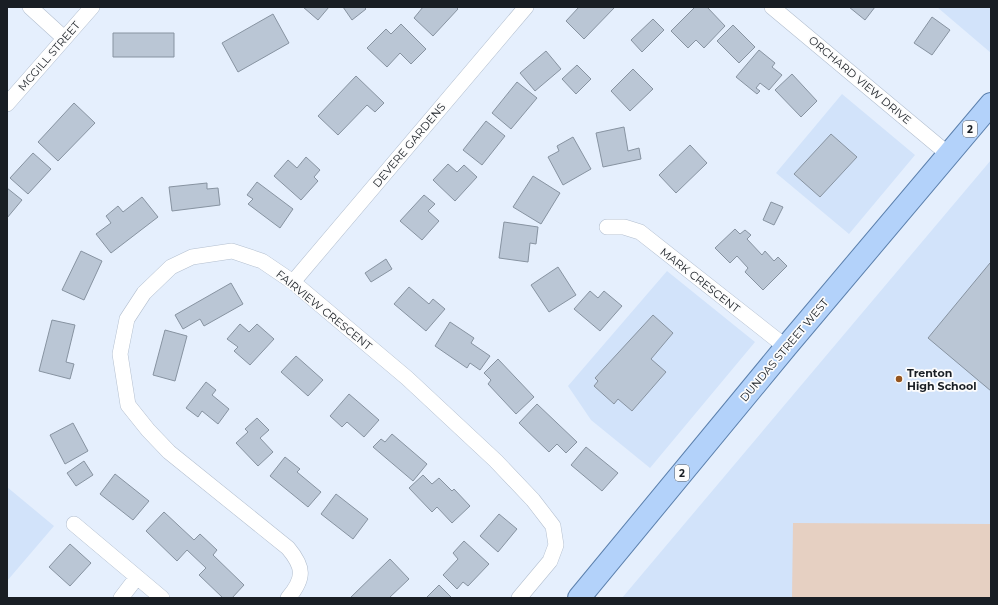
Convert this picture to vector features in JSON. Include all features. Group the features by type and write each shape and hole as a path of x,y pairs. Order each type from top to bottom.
{"main road":[{"name":"DUNDAS STREET WEST","path":"578,598 786,347 991,104"}],"street":[{"path":"30,7 64,38"},
{"name":"MCGILL STREET","path":"7,104 92,7"},
{"name":"DEVERE GARDENS","path":"293,282 526,7"},
{"name":"ORCHARD VIEW DRIVE","path":"772,7 948,154"},
{"name":"MARK CRESCENT","path":"607,227 624,227 640,232 786,347"},
{"name":"FAIRVIEW CRESCENT","path":"288,598 295,590 301,572 298,560 288,548 169,452 148,430 128,405 120,354 128,320 144,293 171,267 192,257 232,252 262,261 293,282 407,378 496,461 533,500 554,526 556,545 550,561 519,598"},
{"path":"74,524 162,598"},
{"path":"121,598 137,577"}],"shaded area":[{"path":"937,7 991,7 991,53"},
{"path":"842,94 915,155 849,234 776,173"},
{"name":"Trenton High School","path":"991,160 991,598 622,598"},
{"path":"667,271 755,342 650,468 591,420 568,386"},
{"path":"7,487 54,526 7,581"},
{"path":"793,523 991,524 991,598 792,598"}],"building":[{"path":"303,7 329,7 318,20"},
{"path":"343,7 364,7 366,9 352,20"},
{"path":"423,7 456,7 458,9 433,36 414,18"},
{"path":"579,7 615,7 584,39 566,21"},
{"path":"695,7 707,7 725,26 704,48 696,40 688,48 671,31"},
{"path":"849,7 875,7 865,20"},
{"path":"273,14 289,43 238,72 222,43"},
{"path":"932,17 950,30 932,55 914,43"},
{"path":"653,19 664,30 642,52 631,40"},
{"path":"401,24 426,49 411,64 400,53 387,67 367,48 386,29 391,34"},
{"path":"733,25 755,47 739,63 717,41"},
{"path":"113,33 174,33 174,57 113,57"},
{"path":"759,50 775,63 772,67 782,75 769,90 760,83 756,88 760,91 757,94 736,77"},
{"path":"546,51 561,69 535,91 520,73"},
{"path":"577,65 591,79 576,94 562,79"},
{"path":"633,69 653,89 630,111 611,91"},
{"path":"792,74 817,101 801,117 775,90"},
{"path":"356,76 384,103 375,112 367,105 338,135 318,116"},
{"path":"517,82 537,98 511,129 492,113"},
{"path":"74,103 95,123 58,161 38,142"},
{"path":"486,121 505,136 482,165 463,150"},
{"path":"624,127 628,151 639,148 641,159 603,167 596,133"},
{"path":"831,134 857,157 820,197 794,174"},
{"path":"573,137 591,169 563,185 548,157 559,151 557,146"},
{"path":"690,145 707,163 676,193 659,175"},
{"path":"33,153 51,169 28,194 10,178"},
{"path":"306,157 320,170 314,177 318,181 301,200 274,176 288,160 297,168"},
{"path":"448,164 457,172 464,165 477,177 455,201 433,180"},
{"path":"533,176 560,193 541,224 513,207"},
{"path":"257,182 293,209 280,228 248,204 253,199 247,195"},
{"path":"207,183 207,189 218,188 220,205 172,211 169,187"},
{"path":"7,188 22,200 7,218"},
{"path":"424,195 435,204 428,211 439,221 422,240 400,221"},
{"path":"142,197 158,217 111,253 96,234 111,223 106,216 118,206 123,212"},
{"path":"771,202 783,207 774,225 763,220"},
{"path":"504,222 538,227 536,244 530,243 528,262 499,258"},
{"path":"735,229 740,234 745,230 751,235 747,239 762,255 765,251 774,261 778,257 787,266 763,290 745,272 748,268 737,256 730,263 715,248"},
{"path":"81,251 102,261 84,300 62,290"},
{"path":"386,259 392,269 371,282 365,273"},
{"path":"990,263 991,264 991,391 928,338"},
{"path":"558,267 576,295 549,312 531,285"},
{"path":"231,283 243,304 204,326 200,319 183,329 175,315"},
{"path":"409,287 429,304 433,299 445,309 426,331 394,304"},
{"path":"590,291 598,298 604,291 622,306 600,331 574,309"},
{"path":"653,315 673,333 651,359 666,372 632,411 618,399 614,404 594,386 598,381 595,378"},
{"path":"52,320 75,325 66,362 74,364 70,379 39,371"},
{"path":"450,322 474,338 471,343 490,356 480,370 470,363 467,368 435,346"},
{"path":"240,324 249,332 257,324 274,339 250,365 234,351 238,347 227,339"},
{"path":"165,330 187,336 175,381 153,375"},
{"path":"296,356 323,380 308,396 281,372"},
{"path":"498,359 534,397 516,414 488,384 491,380 484,373"},
{"path":"206,382 216,390 212,395 229,409 218,424 202,411 198,417 186,408"},
{"path":"349,394 379,420 364,437 347,422 342,427 330,416"},
{"path":"537,404 577,442 566,453 557,444 549,452 519,423"},
{"path":"257,418 269,430 260,438 273,452 258,466 236,443 248,432 245,429"},
{"path":"73,423 88,451 65,464 50,435"},
{"path":"392,434 427,464 413,481 373,447 381,439 385,442"},
{"path":"586,447 618,473 602,491 571,465"},
{"path":"285,457 300,469 297,472 321,492 308,507 270,476"},
{"path":"84,461 93,475 76,486 67,473"},
{"path":"115,474 149,501 133,520 100,494"},
{"path":"423,475 432,484 439,478 452,491 454,489 470,506 452,523 437,507 432,512 409,488"},
{"path":"336,494 368,519 353,539 321,514"},
{"path":"164,512 194,540 200,534 217,550 213,555 244,585 232,598 223,598 199,575 206,568 187,550 177,561 146,531"},
{"path":"499,514 517,529 498,552 480,536"},
{"path":"464,541 489,564 468,586 463,582 457,589 443,575 458,559 453,553"},
{"path":"70,544 91,563 70,586 49,567"},
{"path":"390,559 409,579 389,598 350,598"},
{"path":"439,585 452,598 426,598"}],"place":[{"name":"Trenton High School","path":"899,379"}]}
